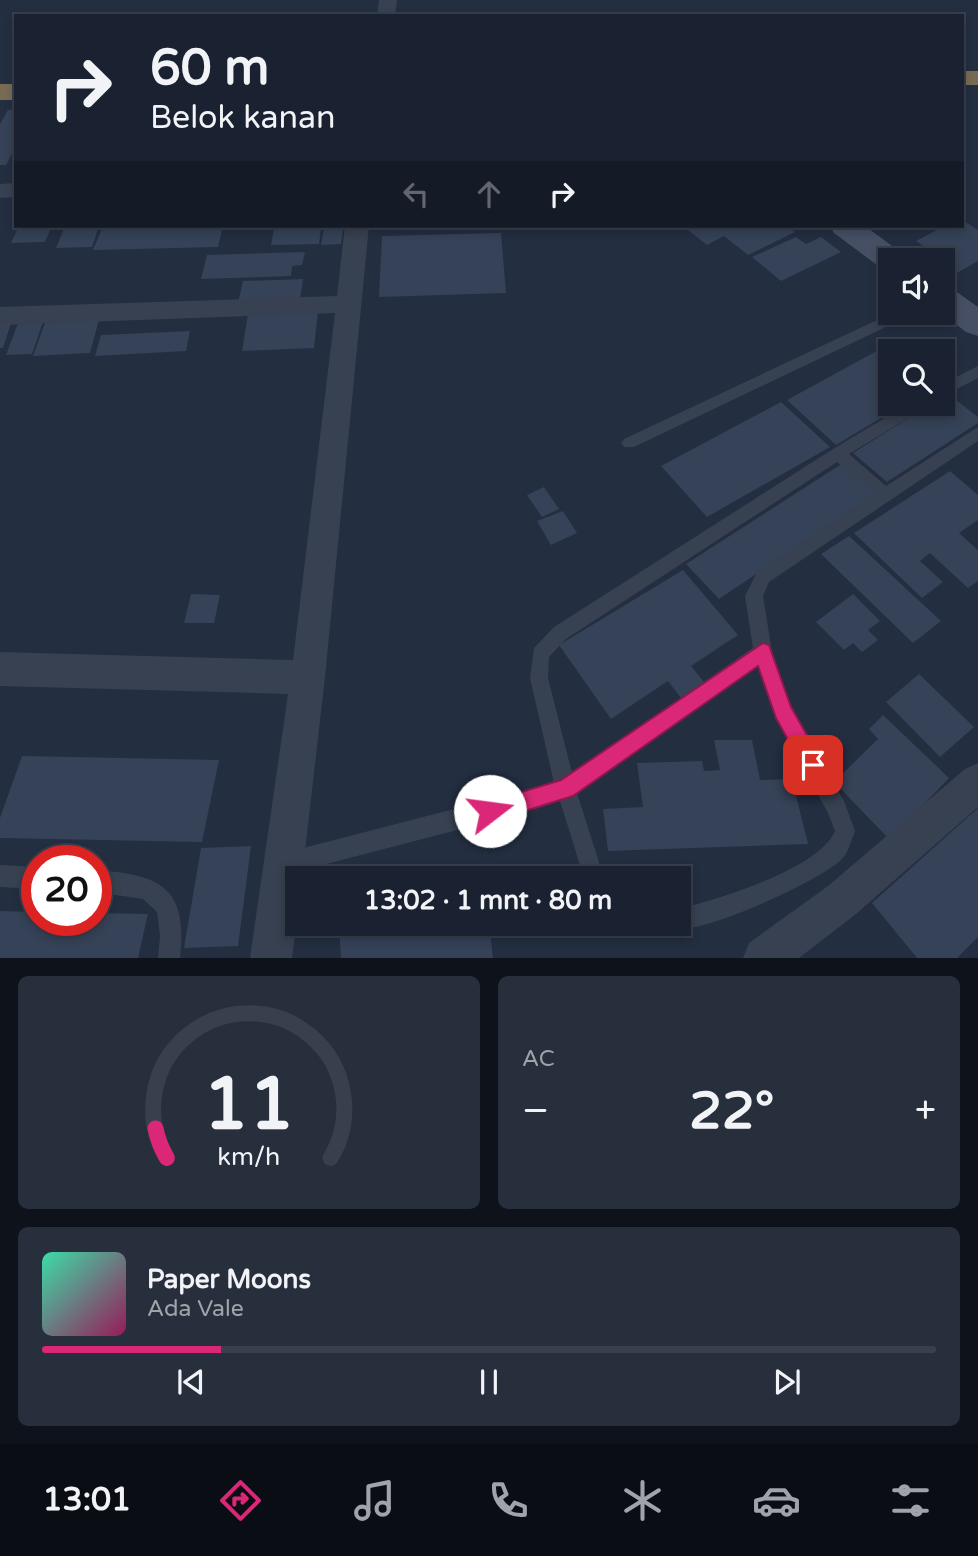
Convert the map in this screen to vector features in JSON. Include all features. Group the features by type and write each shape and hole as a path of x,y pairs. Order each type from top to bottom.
{"main road":[{"path":"848,228 878,251"},
{"path":"955,307 978,324"}],"street":[{"path":"271,957 307,677 357,228"},
{"path":"0,316 347,304"},
{"path":"0,669 307,677"},
{"path":"764,957 842,900 978,782"}],"lane":[{"path":"629,443 879,325"},
{"path":"955,384 978,371"},
{"path":"590,866 566,789 539,678 540,654 548,642 838,453 900,416"},
{"path":"691,917 797,877 824,861 836,850 845,831 837,808 783,711 763,652 754,596 762,577 978,433"},
{"path":"838,453 884,494"},
{"path":"282,864 515,805 566,789 763,652"},
{"path":"0,876 21,877"},
{"path":"112,884 146,889 165,902 172,915 173,932 169,957"}],"building":[{"path":"14,109 14,150 6,165 0,165 0,124 8,110"},
{"path":"964,221 978,230 978,261 955,274 955,248 926,248 916,241 938,228 964,228"},
{"path":"18,228 51,228 45,242 11,243"},
{"path":"64,228 98,228 92,247 56,248"},
{"path":"102,228 223,228 218,247 93,250"},
{"path":"269,228 343,228 341,244 321,245 324,229 321,229 319,244 271,245 274,229"},
{"path":"686,228 789,228 795,232 748,255 724,236 707,245"},
{"path":"501,233 506,293 379,297 382,236"},
{"path":"796,237 806,244 821,237 841,252 781,281 752,257"},
{"path":"305,252 302,265 292,266 291,276 201,279 207,255"},
{"path":"303,279 300,301 238,303 243,281"},
{"path":"318,311 314,348 242,351 248,314"},
{"path":"100,316 90,353 33,356 46,320"},
{"path":"12,320 3,348 0,348 0,321"},
{"path":"43,322 32,354 6,355 18,323"},
{"path":"190,331 186,351 95,356 101,335"},
{"path":"878,350 878,416 884,416 836,445 787,400"},
{"path":"955,399 978,417 978,423 887,482 853,453 912,416 955,416"},
{"path":"781,402 830,447 707,517 661,466"},
{"path":"843,463 877,493 719,599 686,564"},
{"path":"950,471 978,495 978,520 959,533 978,550 978,581 968,588 930,553 920,561 943,582 922,598 854,533"},
{"path":"544,487 559,509 542,517 527,495"},
{"path":"563,511 577,533 551,545 537,521"},
{"path":"849,536 941,621 913,643 821,554"},
{"path":"683,570 738,635 691,666 708,687 684,702 668,681 611,719 559,645"},
{"path":"191,594 220,595 214,623 184,623"},
{"path":"853,594 880,621 868,630 878,640 862,652 853,643 844,650 816,622"},
{"path":"919,674 974,727 940,757 886,702"},
{"path":"883,715 949,778 890,840 834,782 878,739 869,729"},
{"path":"714,740 752,740 760,780 792,779 808,844 608,851 603,809 643,807 637,763 702,761 704,771 720,770"},
{"path":"22,756 219,760 202,842 0,838 0,818"},
{"path":"978,808 978,937 957,958 917,958 872,903"},
{"path":"251,846 238,946 184,948 201,848"},
{"path":"0,911 21,912 21,936 112,936 112,913 148,914 138,958 0,958"},
{"path":"340,936 490,936 493,958 341,958"}],"route":[{"path":"490,811 566,789 763,652 783,711 813,765"}]}
